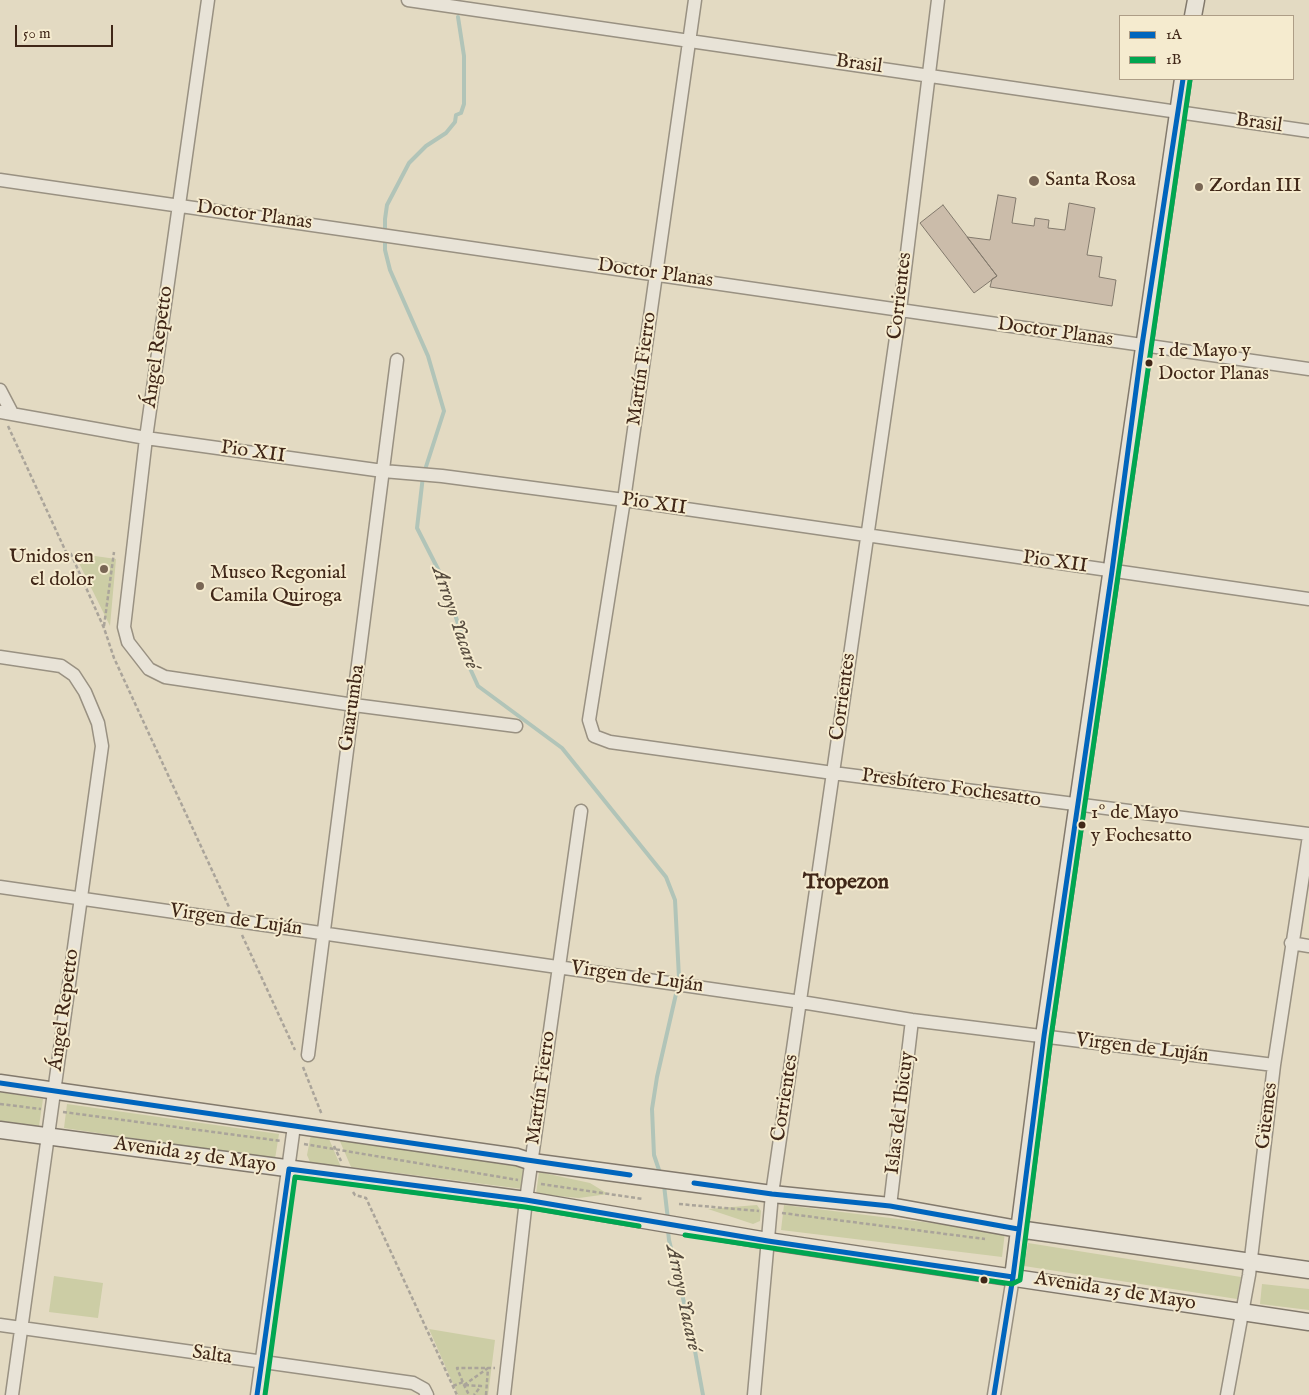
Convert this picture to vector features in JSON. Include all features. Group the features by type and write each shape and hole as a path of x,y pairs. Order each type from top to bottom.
{"main road":[{"path":"1193,15 1196,0"},
{"path":"1013,1277 1044,1036 1112,571 1142,345 1183,80"},
{"path":"0,1083 517,1158 532,1162 772,1194 890,1206 1018,1229 1309,1270"},
{"name":"Avenida 25 de Mayo","path":"0,1130 526,1200 768,1241 1309,1322"}],"street":[{"name":"Ángel Repetto","path":"208,0 146,438 124,627 128,642 138,658 149,669 166,677 354,705"},
{"name":"Brasil","path":"408,0 1309,131"},
{"name":"Martín Fierro","path":"594,736 589,720 624,500 695,0"},
{"name":"Corrientes","path":"754,1395 772,1194 900,310 927,75 938,0"},
{"name":"Doctor Planas","path":"0,180 1309,369"},
{"name":"Guarumba","path":"304,1058 354,705 397,360"},
{"path":"0,390 5,412"},
{"name":"Pio XII","path":"5,412 146,438 383,471 442,476 624,500 1309,599"},
{"name":"Ángel Repetto","path":"0,657 61,666 74,674 85,692 98,723 102,746 12,1395"},
{"path":"354,705 516,726"},
{"name":"Presbítero Fochesatto","path":"594,736 610,742 1309,835"},
{"name":"Martín Fierro","path":"504,1395 526,1200 581,811"},
{"name":"Güemes","path":"1228,1395 1250,1262 1274,1065 1291,943 1309,835"},
{"name":"Virgen de Luján","path":"0,887 801,1002 912,1020 1274,1065"},
{"path":"1291,943 1309,946"},
{"name":"Islas del Ibicuy","path":"890,1206 912,1020"},
{"path":"257,1395 294,1126"},
{"path":"994,1395 1013,1277"},
{"name":"Salta","path":"0,1326 413,1383 425,1392"}],"path":[{"path":"5,412 66,552 71,554 104,628 114,653 114,658 296,1051"},
{"path":"104,628 114,552"},
{"path":"304,1058 327,1130 354,1195 366,1198 457,1395"},
{"path":"0,1104 292,1142 643,1199"},
{"path":"679,1204 770,1212 987,1239"},
{"path":"469,1395 457,1368 488,1368"},
{"path":"453,1386 463,1383 488,1368"},
{"path":"486,1395 488,1368"},
{"path":"463,1383 481,1386 474,1395"}],"green space":[{"path":"74,553 116,559 110,626"},
{"path":"0,1092 43,1099 39,1126 0,1121"},
{"path":"67,1104 279,1134 275,1159 64,1128"},
{"path":"326,1132 341,1167 310,1162 307,1155 311,1134"},
{"path":"339,1139 527,1165 523,1189 351,1167"},
{"path":"539,1172 590,1183 608,1194 579,1198 536,1194"},
{"path":"757,1205 761,1211 760,1221 753,1224 708,1209"},
{"path":"784,1205 1005,1232 1002,1257 781,1230"},
{"path":"1028,1243 1241,1277 1237,1299 1024,1266"},
{"path":"54,1276 103,1283 98,1318 49,1312"},
{"path":"1262,1284 1309,1289 1309,1310 1260,1304"},
{"path":"429,1329 495,1340 488,1395 458,1395"}],"building":[{"path":"998,195 1016,198 1012,223 1034,226 1035,218 1049,220 1048,228 1065,230 1069,203 1095,208 1087,255 1102,257 1099,277 1116,280 1112,306 990,287 992,279 997,276 967,237 990,240"},
{"path":"943,205 997,276 974,293 920,223"}],"waterway":[{"name":"Arroyo Yacaré","path":"458,17 464,56 464,104 461,113 456,115 455,122 446,133 426,146 409,163 387,205 385,219 385,250 390,270 428,356 444,411 423,476 417,528 442,577 462,635 464,655 478,686 562,748 666,877 675,900 679,978"},
{"name":"Arroyo Yacaré","path":"661,1176 654,1155 652,1109 657,1077 676,994"},
{"name":"Arroyo Yacaré","path":"664,1185 668,1220"},
{"name":"Arroyo Yacaré","path":"668,1230 693,1340 703,1395"}],"transit line":[{"name":"1A","path":"994,1395 1013,1277 1044,1036 1112,571 1142,345 1183,80"},
{"name":"1B","path":"685,1235 1012,1284 1020,1280 1051,1037 1190,80"},
{"name":"1A","path":"0,1083 630,1175"},
{"name":"1A","path":"257,1395 289,1169 526,1200 768,1241 1013,1277"},
{"name":"1B","path":"265,1395 295,1177 525,1207 639,1226"},
{"name":"1A","path":"694,1183 772,1194 890,1206 1018,1229"}],"place":[{"name":"Santa Rosa","path":"1034,181"},
{"name":"Zordan III","path":"1199,187"},
{"name":"1 de Mayo y Doctor Planas","path":"1149,363"},
{"name":"Unidos en el dolor","path":"104,569"},
{"name":"Museo Regonial Camila Quiroga","path":"200,586"},
{"name":"1º de Mayo y Fochesatto","path":"1082,825"}],"district":[{"name":"Tropezon","path":"846,884"}]}
